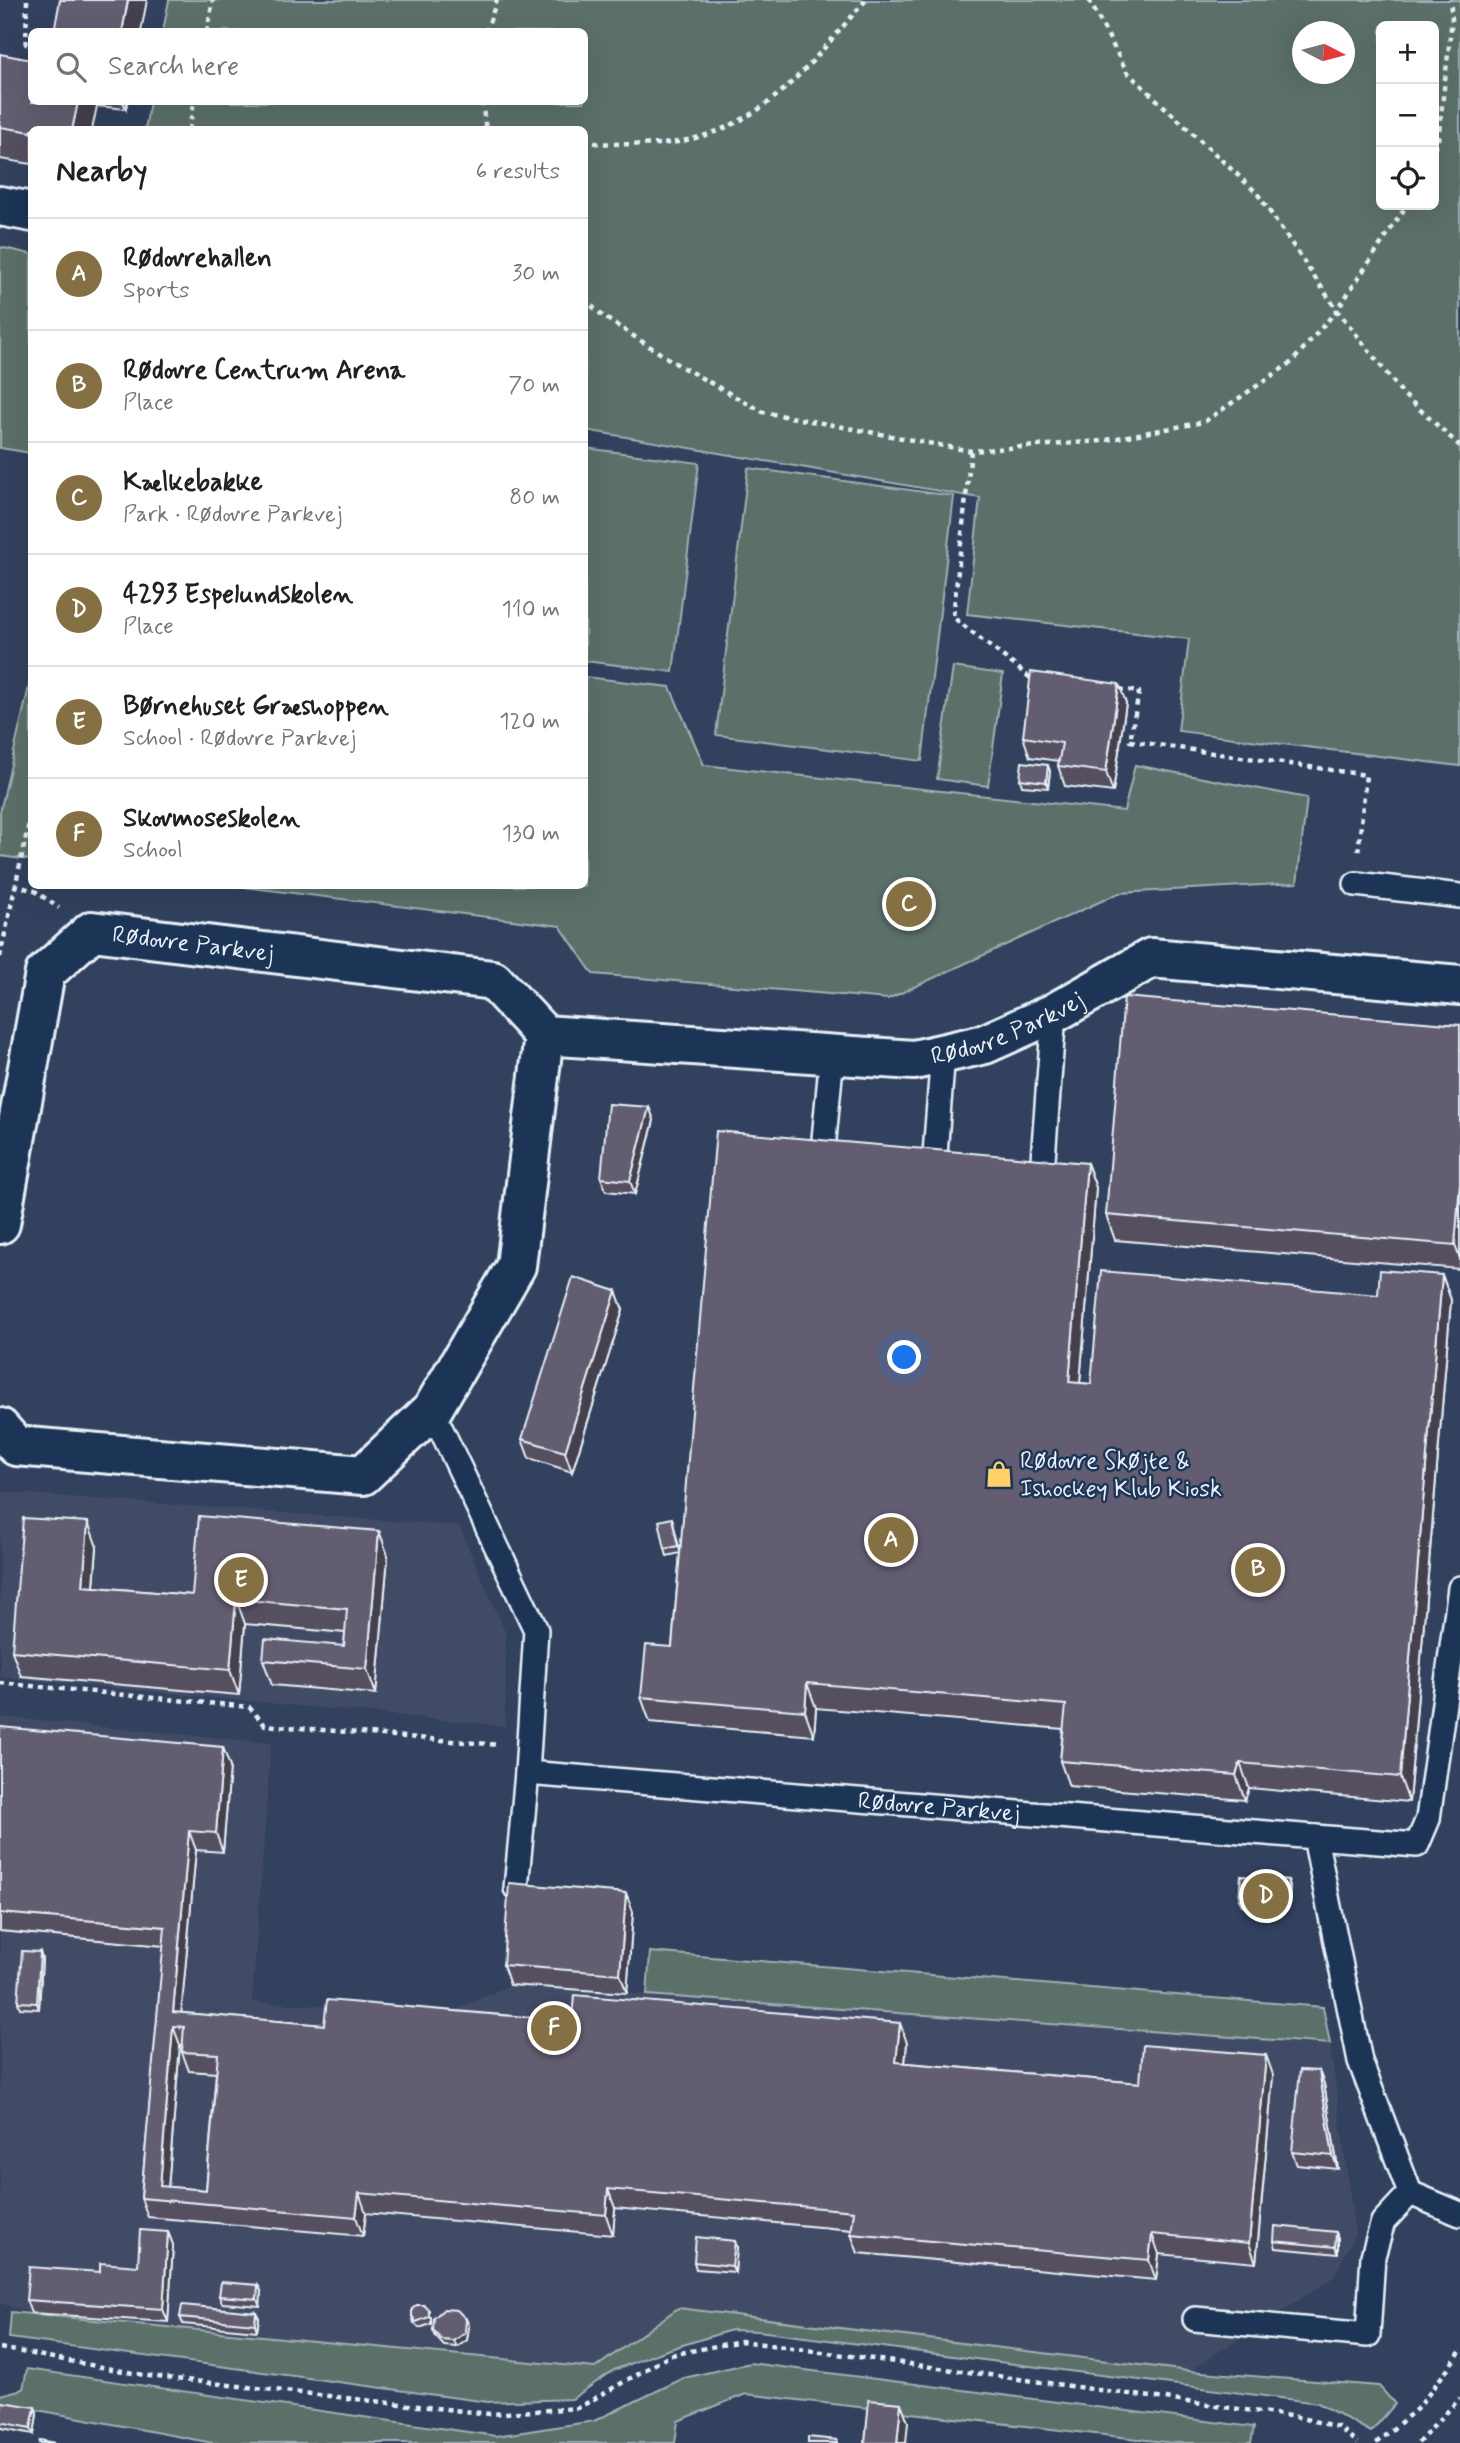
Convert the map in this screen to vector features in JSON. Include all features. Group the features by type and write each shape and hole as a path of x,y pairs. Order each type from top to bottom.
{"street":[{"path":"0,206 28,211"},
{"name":"Rødovre Parkvej","path":"0,1224 46,973 92,931 493,980 544,1035 914,1060 985,1044 1054,1013 1151,958 1460,985"},
{"path":"0,1427 16,1446 363,1475 432,1410 516,1266 544,1035"}],"lane":[{"path":"1356,884 1460,896"},
{"path":"1043,1159 1054,1013"},
{"path":"935,1154 943,1054"},
{"path":"824,1139 832,1055"},
{"path":"432,1410 536,1630 516,1888"},
{"name":"Rødovre Parkvej","path":"527,1773 1417,1845 1428,1819 1460,1588"},
{"path":"1315,1837 1360,2061 1410,2193 1460,2214"},
{"path":"1195,2319 1368,2336 1373,2256 1383,2222 1410,2193"}],"path":[{"path":"27,0 28,44"},
{"path":"208,28 213,0"},
{"path":"488,28 498,0"},
{"path":"588,143 675,143 732,128 775,100 866,0"},
{"path":"1089,0 1127,72 1257,193 1338,310 1403,394 1460,446"},
{"path":"1435,147 1438,141 1452,19 1450,0"},
{"path":"190,126 193,105"},
{"path":"482,105 485,126"},
{"path":"588,303 604,317 680,366 763,412 971,451 1101,441 1204,422 1292,362 1338,310 1404,210"},
{"path":"971,451 953,617 1032,680 1045,681"},
{"path":"1112,689 1139,692 1130,741 1366,775 1356,884"},
{"path":"0,957 28,826"},
{"path":"14,885 34,891 92,931"},
{"path":"0,1683 249,1707 265,1725"},
{"path":"0,2348 149,2376 490,2414 578,2409 671,2355 741,2341 1297,2417 1338,2427 1358,2443"},
{"path":"1376,2443 1419,2407 1460,2352"},
{"path":"1418,2443 1460,2398"}],"shaded area":[{"path":"0,1492 459,1526 506,1634 505,1726 0,1677"},
{"path":"0,1717 271,1743 252,2002 451,2012 510,1985 1330,2044 1355,2233 1334,2277 1189,2371 678,2308 595,2368 31,2313 0,2303"}],"green space":[{"path":"169,0 1460,0 1460,766 1178,731 1189,639 967,614 980,498 588,431 588,126 146,126 149,105 588,105 588,28 164,28"},
{"path":"0,247 28,253 28,453 0,448"},
{"path":"588,448 699,463 673,672 588,661"},
{"path":"748,468 954,496 922,761 716,735"},
{"path":"953,667 1003,674 988,786 937,779"},
{"path":"588,677 670,687 704,765 1124,811 1135,765 1307,798 1297,883 1119,893 888,999 593,974 560,926 260,889 588,889"},
{"path":"28,691 28,860 0,856 0,812"},
{"path":"650,1952 1323,2007 1330,2044 647,1995"},
{"path":"678,2308 1189,2371 1379,2386 1395,2404 1371,2432 1318,2403 758,2331 731,2330 667,2350 614,2370 572,2399 488,2402 9,2338 11,2312 595,2368"},
{"path":"750,2363 1254,2427 1251,2443 1173,2443 746,2394 678,2421 675,2443 213,2443 0,2403 0,2395 23,2389 27,2369 496,2436 594,2421 684,2378"}],"building":[{"path":"60,0 128,0 123,28 55,28"},
{"path":"0,54 28,59 28,105 77,105 73,126 28,126 28,131 0,127"},
{"path":"1031,672 1119,684 1106,772 1058,766 1062,743 1023,737"},
{"path":"1022,762 1048,765 1046,782 1020,779"},
{"path":"1124,997 1460,1025 1460,1183 1455,1245 1106,1215"},
{"path":"608,1104 649,1107 630,1181 601,1178"},
{"path":"716,1131 1087,1163 1069,1382 1091,1384 1101,1271 1378,1295 1380,1270 1442,1275 1400,1777 1240,1763 1236,1775 1060,1761 1066,1705 807,1683 805,1711 641,1697 646,1645 672,1647"},
{"path":"573,1277 616,1291 565,1452 522,1439"},
{"path":"199,1516 379,1531 367,1669 263,1660 265,1639 344,1646 347,1609 236,1599 230,1670 12,1651 23,1518 88,1522 83,1586 192,1595"},
{"path":"672,1518 678,1546 665,1549 659,1521"},
{"path":"0,1727 223,1747 216,1833 189,1831 173,2012 324,2025 327,2000 572,2021 574,1995 900,2023 896,2062 1140,2083 1143,2045 1266,2055 1249,2243 1152,2234 1149,2260 851,2234 854,2211 608,2189 606,2215 359,2193 356,2217 141,2198 165,1927 0,1913","holes":["173,2026 184,2027 182,2052 218,2054 206,2190 160,2186"]},
{"path":"1241,1876 1288,1880 1286,1902 1239,1899"},
{"path":"509,1883 626,1893 620,1974 503,1965"},
{"path":"22,1951 40,1952 37,2003 18,2002"},
{"path":"1300,2070 1319,2071 1333,2156 1292,2152"},
{"path":"1275,2226 1336,2232 1335,2247 1274,2241"},
{"path":"140,2230 168,2232 163,2309 26,2300 29,2267 100,2272 100,2263 138,2266"},
{"path":"696,2237 735,2241 732,2266 694,2262"},
{"path":"221,2282 258,2285 257,2299 219,2296"},
{"path":"182,2305 256,2312 255,2324 180,2317"},
{"path":"417,2305 424,2305 429,2310 429,2317 416,2322 412,2309"},
{"path":"444,2309 457,2310 466,2319 465,2333 454,2341 442,2340 433,2330 434,2318"},
{"path":"869,2400 901,2403 897,2443 865,2443"},
{"path":"2,2402 35,2407 31,2428 0,2422"},
{"path":"808,2437 837,2440 837,2443 808,2443"}],"place":[{"name":"Kælkebakke","path":"909,904"},
{"name":"Rødovre Skøjte & Ishockey Klub Kiosk","path":"999,1474"},
{"name":"Rødovrehallen","path":"891,1540"},
{"name":"Rødovre Centrum Arena","path":"1258,1570"},
{"name":"Børnehuset Græshoppen","path":"241,1580"},
{"name":"4293 Espelundskolen","path":"1266,1896"},
{"name":"Skovmoseskolen","path":"554,2028"}]}
